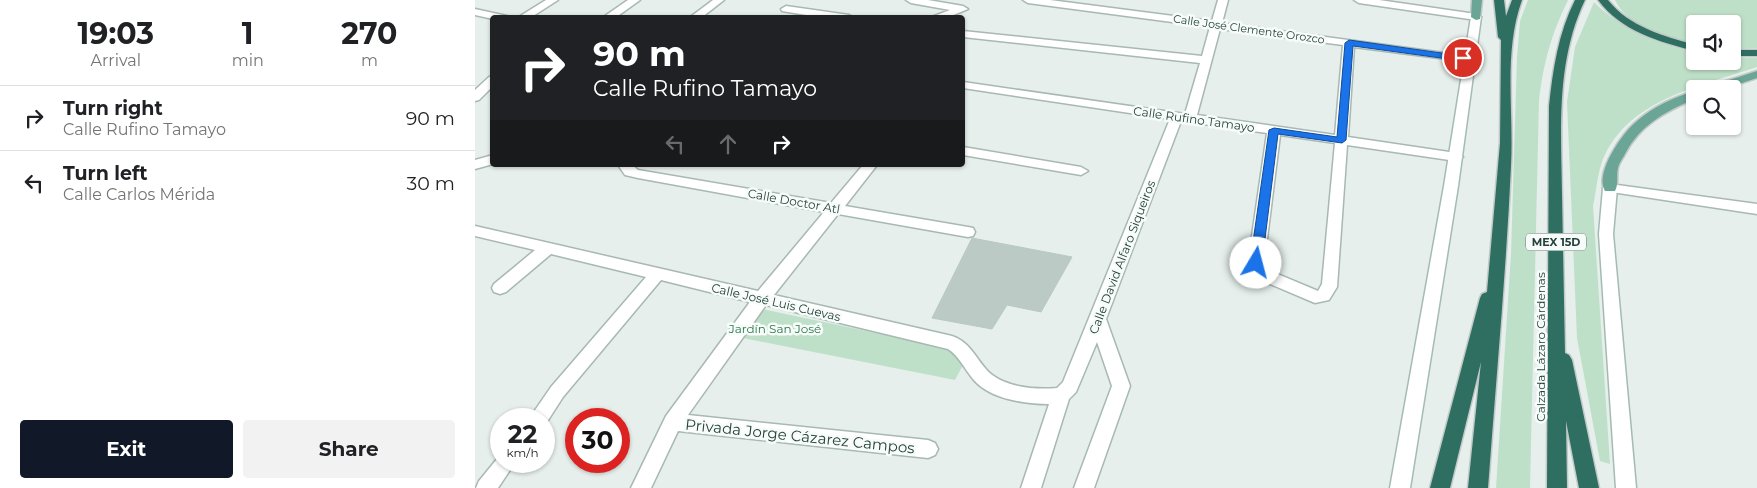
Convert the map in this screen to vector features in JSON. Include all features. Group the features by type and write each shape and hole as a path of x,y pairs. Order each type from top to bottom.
{"highway":[{"path":"1478,488 1499,252 1506,140 1504,48 1499,0"},
{"path":"1504,48 1517,0"},
{"name":"Calzada Lázaro Cárdenas","path":"1557,488 1555,106 1559,61 1568,26 1580,0"},
{"path":"1603,0 1621,18 1640,29 1686,45"},
{"path":"1741,53 1757,53"},
{"path":"1440,488 1499,252"},
{"path":"1556,325 1589,488"}],"main road":[{"path":"1476,17 1477,0"},
{"path":"1739,80 1757,74"},
{"path":"1609,188 1611,168 1623,144 1640,124 1667,106 1686,99"}],"street":[{"path":"526,15 553,0"},
{"path":"612,15 635,0"},
{"path":"698,15 719,0"},
{"path":"779,15 797,0"},
{"path":"911,0 963,9"},
{"path":"958,15 970,0"},
{"name":"Calle José Clemente Orozco","path":"1028,0 1470,59"},
{"name":"Calle David Alfaro Siqueiros","path":"1031,488 1061,395 1070,386 1207,60 1215,24 1223,0"},
{"path":"1359,0 1476,17 1455,157 1400,488"},
{"path":"786,9 828,15"},
{"path":"944,15 963,9"},
{"path":"475,12 490,15"},
{"path":"965,34 1207,60"},
{"path":"1274,130 1256,263 1262,274 1315,297 1321,297 1327,294 1330,284 1349,43"},
{"path":"475,97 490,82"},
{"name":"Calle Rufino Tamayo","path":"965,85 1455,157"},
{"path":"965,151 1081,170"},
{"path":"475,165 490,160"},
{"name":"Calle Doctor Atl","path":"626,167 630,172 638,174 967,232"},
{"path":"641,488 673,422 762,298 868,167"},
{"path":"1631,488 1626,488 1606,234 1609,188 1757,209"},
{"name":"Calle José Luis Cuevas","path":"475,231 952,343 960,348 981,375 995,386 1044,397 1061,395"},
{"path":"500,288 548,248"},
{"path":"545,408 657,274"},
{"path":"1084,488 1121,386 1098,319"},
{"name":"Privada Jorge Cázarez Campos","path":"673,422 928,449"},
{"path":"486,488 497,473"}],"green space":[{"path":"1528,0 1568,0 1549,48 1539,100 1530,488 1496,488 1511,254 1517,57 1520,21"},
{"path":"1615,0 1757,0 1757,48 1741,49 1741,15 1686,15 1686,42 1661,35 1639,25 1621,10"},
{"path":"1594,2 1604,12 1628,28 1667,45 1686,50 1686,70 1741,70 1741,58 1757,58 1757,67 1715,80 1686,80 1686,90 1645,110 1627,125 1612,143 1601,165 1593,206 1610,464 1600,461 1577,338 1567,102 1575,47"},
{"name":"Jardín San José","path":"762,309 947,348 964,363 955,380 743,338"}],"building":[{"path":"972,238 1072,257 1041,312 1007,305 992,329 932,318"}],"route":[{"path":"1256,263 1274,130 1342,140 1349,43 1463,58"}]}
